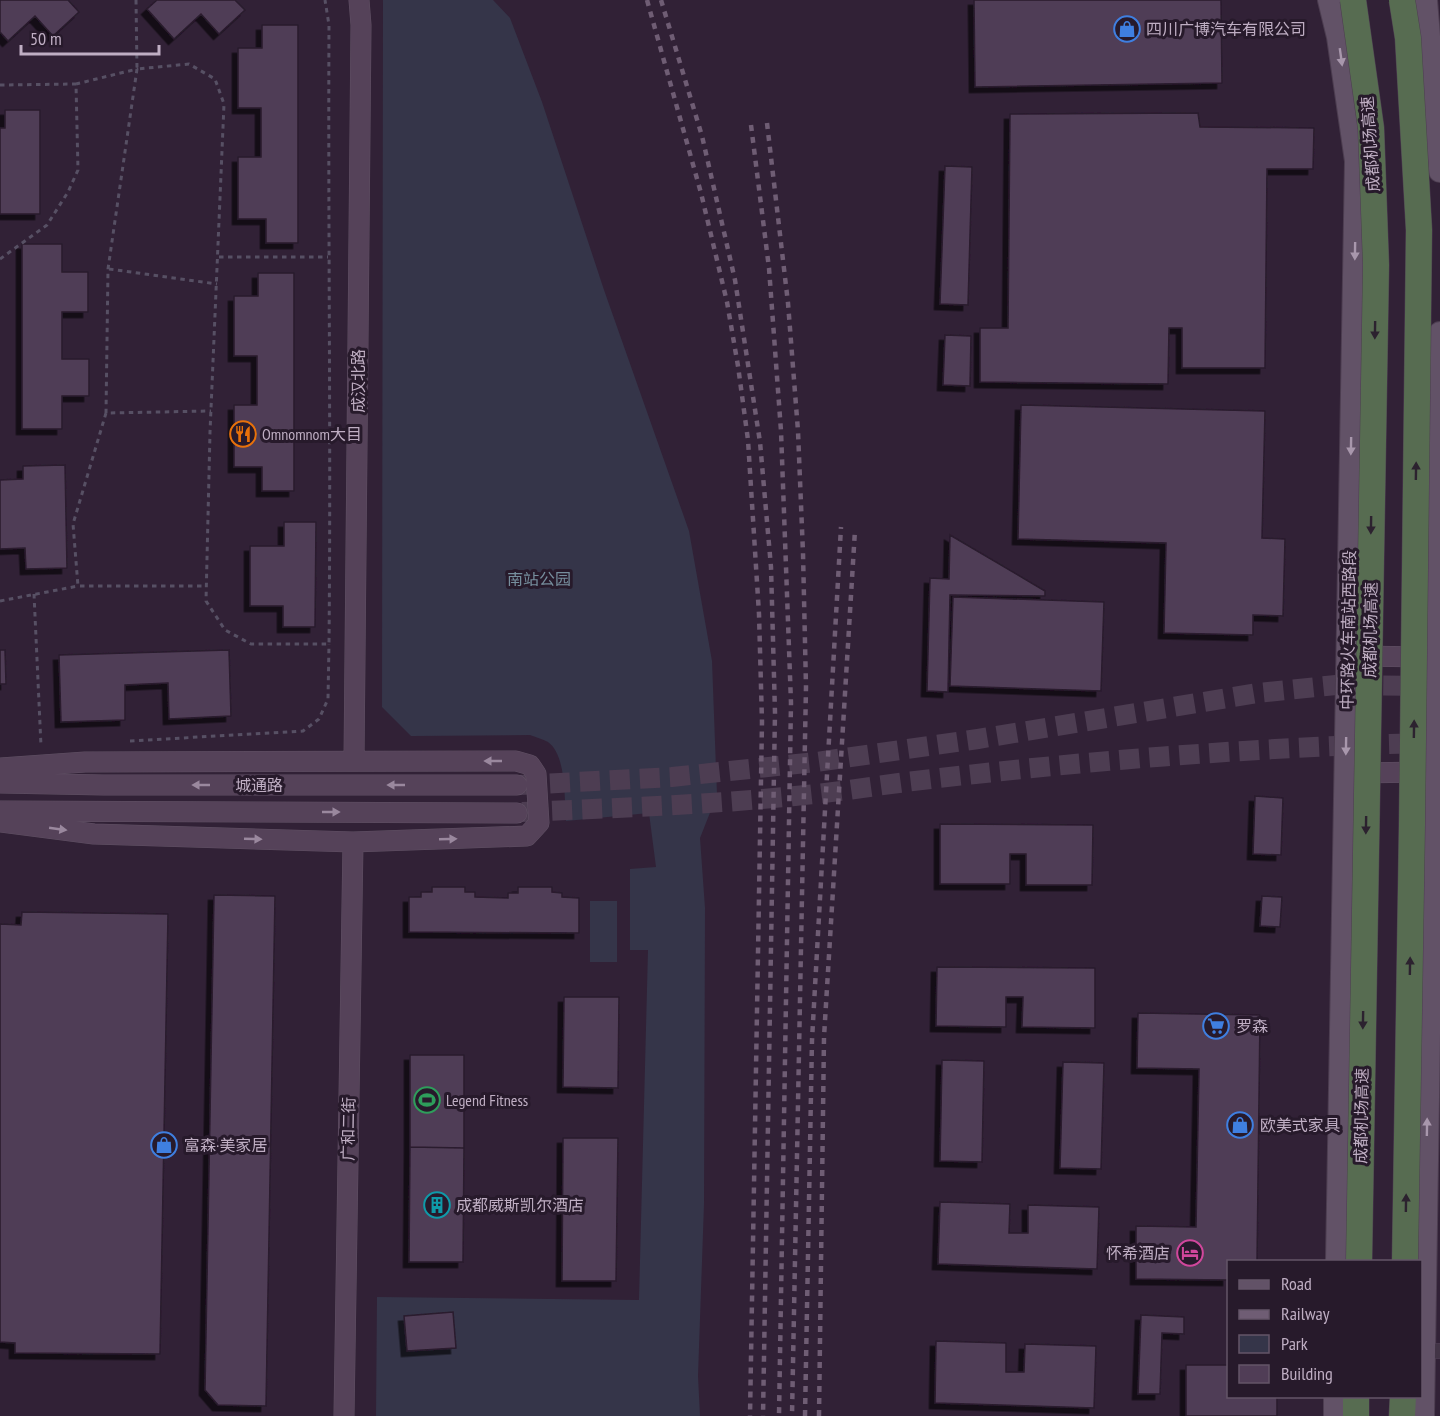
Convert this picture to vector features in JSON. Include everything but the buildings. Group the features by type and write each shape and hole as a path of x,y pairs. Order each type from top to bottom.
{"highway":[{"name":"成都机场高速","path":"1353,0 1371,128 1376,265 1359,1260"},
{"path":"1402,0 1408,38 1419,230 1405,1260"},
{"path":"1356,1398 1356,1416"},
{"path":"1402,1398 1402,1416"}],"main road":[{"name":"中环路火车南站西路段","path":"1329,0 1338,37 1356,161 1338,1260"},
{"path":"1428,5 1440,171"},
{"path":"1423,1416 1432,1351 1440,333"},
{"path":"1335,1398 1335,1416"}],"street":[{"name":"成汉北路","path":"354,761 360,0"},
{"path":"1348,656 1438,657"},
{"path":"0,768 85,762 516,761 530,765 536,774 539,823 527,836 353,842 93,834 0,822"},
{"path":"1346,773 1436,771"},
{"name":"城通路","path":"0,783 517,785"},
{"name":"城通路","path":"0,811 517,813"},
{"name":"广和二街","path":"344,1416 353,842"}],"path":[{"path":"78,586 73,524 106,414 108,269 137,69 136,0"},
{"path":"122,742 303,731 320,719 328,699 331,471 328,256 329,25 325,0"},
{"path":"0,85 76,84 137,69 189,64 215,79 224,104 211,411 206,601 225,630 251,644 329,644"},
{"path":"0,259 47,225 68,192 78,170 76,84"},
{"path":"218,256 328,256"},
{"path":"108,269 217,284"},
{"path":"106,414 211,411"},
{"path":"0,601 78,586 206,586"},
{"path":"31,746 41,746 34,594"}],"green space":[{"name":"南站公园","path":"383,0 493,0 510,18 542,102 604,290 689,531 712,661 717,795 700,838 705,908 704,1204 698,1376 700,1416 376,1416 377,1297 639,1300 648,950 630,950 630,869 656,867 649,813 566,821 562,767 559,757 548,742 530,735 411,736 382,707"},
{"path":"590,901 617,901 617,962 590,962"}],"tunnel":[{"path":"520,785 672,777 816,762 978,739 1258,693 1336,685 1425,686"},
{"path":"522,812 761,799 993,772 1178,755 1426,743"}],"railway":[{"path":"647,0 701,193 727,302 748,440 759,614 762,722 750,1416"},
{"path":"661,0 702,136 735,280 760,442 771,567 775,713 763,1416"},
{"path":"767,123 788,303 798,431 806,687 792,1416"},
{"path":"751,125 769,268 781,431 791,703 779,1416"},
{"path":"805,1416 812,1040 841,527"},
{"path":"819,1416 824,1037 855,530"}],"place":[{"name":"四川广博汽车有限公司","path":"1127,29"},
{"name":"Omnomnom大目","path":"243,434"},
{"name":"罗森","path":"1216,1026"},
{"name":"Legend Fitness","path":"427,1100"},
{"name":"欧美式家具","path":"1240,1125"},
{"name":"富森·美家居","path":"164,1145"},
{"name":"成都威斯凯尔酒店","path":"437,1205"},
{"name":"怀希酒店","path":"1190,1253"}]}
